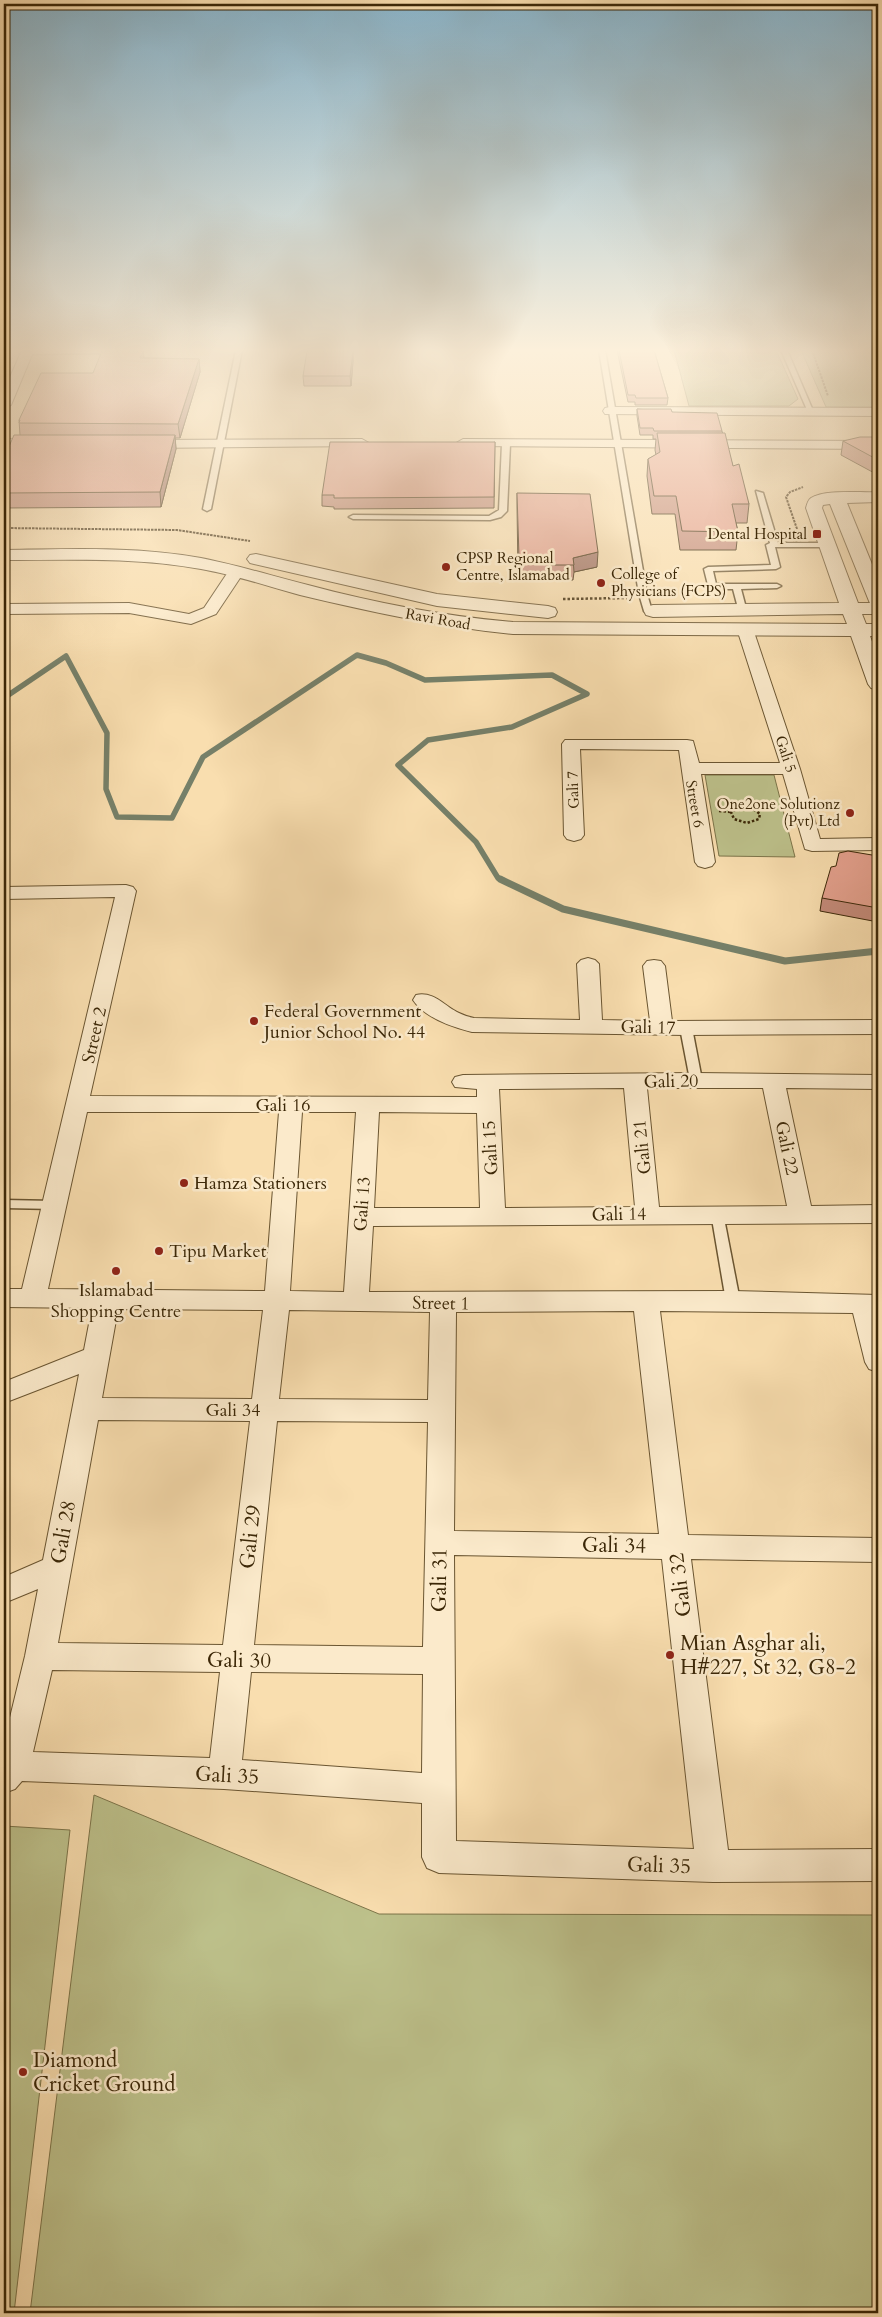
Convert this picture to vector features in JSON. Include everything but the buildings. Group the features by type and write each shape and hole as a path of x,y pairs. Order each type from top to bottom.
{"street":[{"path":"878,497 839,504 815,512 878,684"},
{"path":"839,504 878,508"},
{"path":"839,504 874,579 878,601"},
{"name":"Ravi Road","path":"4,541 120,540 176,544 225,552 454,603 549,612 608,611"},
{"name":"Ravi Road","path":"4,555 137,556 187,561 373,607 434,620 471,625 513,628 878,630"},
{"path":"4,609 129,608 192,619 210,611 236,572"},
{"path":"628,611 646,604 742,608 878,608"},
{"name":"Gali 5","path":"745,629 791,769 812,845 878,844"},
{"name":"Gali 7","path":"574,835 571,744 687,745"},
{"name":"Street 6","path":"687,745 689,768 705,862"},
{"path":"689,768 791,769"},
{"name":"Street 2","path":"4,893 126,891 79,1104 33,1298"},
{"path":"588,964 591,1026"},
{"path":"654,966 662,1028"},
{"name":"Gali 17","path":"424,1000 451,1018 472,1025 662,1028 878,1027"},
{"name":"Gali 20","path":"463,1082 696,1080 878,1082"},
{"name":"Gali 15","path":"487,1081 493,1215"},
{"name":"Gali 21","path":"635,1081 648,1214"},
{"name":"Gali 22","path":"773,1082 801,1214"},
{"name":"Gali 16","path":"79,1104 488,1105"},
{"name":"Gali 29","path":"224,1774 277,1300 291,1105"},
{"name":"Gali 13","path":"356,1301 368,1106"},
{"name":"Gali 14","path":"361,1216 717,1213 878,1214"},
{"name":"Street 1","path":"4,1298 443,1303 733,1301 871,1304"},
{"name":"Gali 28","path":"9,1772 40,1656 106,1298"},
{"name":"Gali 31","path":"439,1857 438,1661 443,1303"},
{"name":"Gali 32","path":"646,1303 713,1866"},
{"path":"871,1304 878,1362"},
{"path":"4,1393 96,1356"},
{"name":"Gali 34","path":"86,1409 441,1411"},
{"name":"Gali 34","path":"440,1543 878,1550"},
{"path":"4,1590 56,1568"},
{"name":"Gali 30","path":"40,1656 238,1660 438,1661"},
{"name":"Gali 35","path":"9,1772 224,1774 439,1789"},
{"name":"Gali 35","path":"439,1857 713,1866 878,1865"}],"lane":[{"path":"207,509 219,458"},
{"path":"353,517 490,518 498,515 502,511 505,458"},
{"path":"620,458 646,604"},
{"path":"759,493 776,545"},
{"path":"777,586 712,587 708,569 776,568 770,545 827,545"},
{"path":"736,586 742,608"},
{"path":"686,1028 696,1080"},
{"path":"4,1204 55,1205"},
{"path":"717,1213 733,1301"}],"path":[{"path":"788,506 804,545"},
{"path":"4,528 178,530 252,541"},
{"path":"560,599 646,604"},
{"path":"737,808 751,808 760,814 759,819 752,822 738,821 731,814 737,808"}],"green space":[{"path":"705,775 774,775 795,857 719,856"},
{"path":"94,1795 379,1914 878,1915 878,2313 30,2313"},
{"name":"Diamond Cricket Ground","path":"4,1826 70,1830 14,2313 4,2313"}],"waterway":[{"path":"4,698 66,656 107,733 106,789 117,817 172,818 203,757 357,655 386,663 425,680 552,675 587,694 512,727 428,740 398,765 476,842 498,878 503,880"},
{"path":"500,879 563,909 785,961 878,951"}],"place":[{"name":"Dental Hospital","path":"817,534"},
{"name":"CPSP Regional Centre, Islamabad","path":"446,567"},
{"name":"College of Physicians (FCPS)","path":"601,583"},
{"name":"One2one Solutionz (Pvt) Ltd","path":"850,813"},
{"name":"Federal Government Junior School No. 44","path":"254,1021"},
{"name":"Hamza Stationers","path":"184,1183"},
{"name":"Tipu Market","path":"159,1251"},
{"name":"Islamabad Shopping Centre","path":"116,1271"},
{"name":"Mian Asghar ali, H#227, St 32, G8-2","path":"670,1655"},
{"name":"Diamond Cricket Ground","path":"23,2072"}]}
